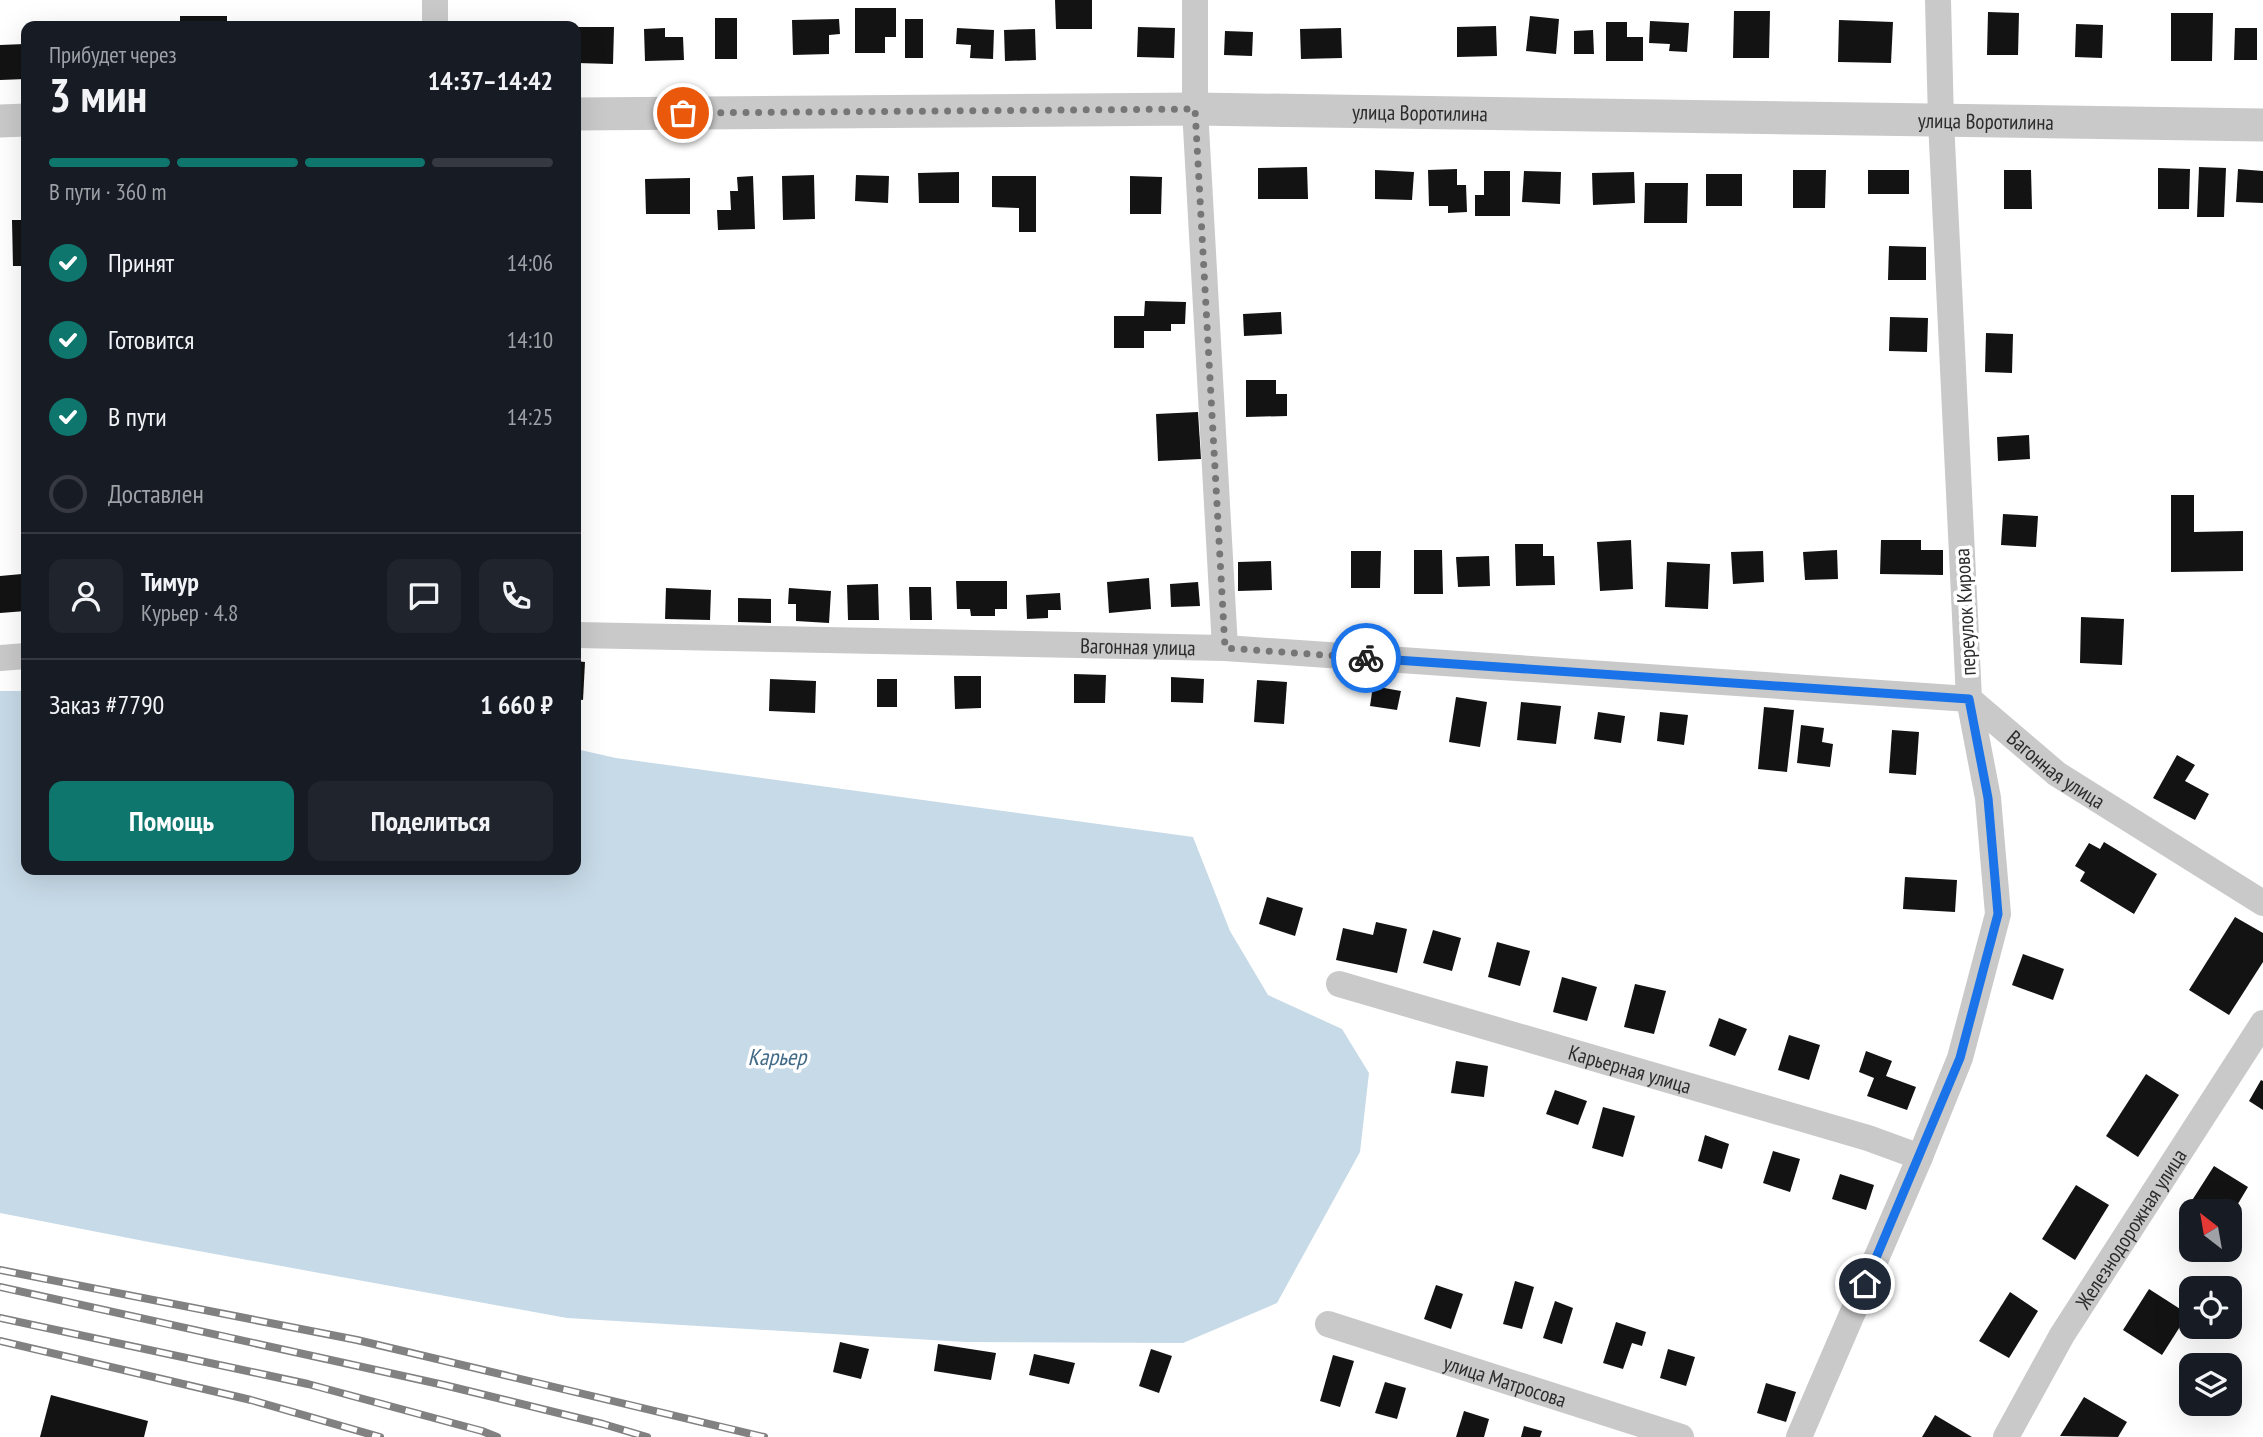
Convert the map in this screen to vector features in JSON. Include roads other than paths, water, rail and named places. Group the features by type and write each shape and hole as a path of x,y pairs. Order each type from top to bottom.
{"street":[{"path":"435,0 436,21"},
{"path":"1195,0 1195,109 1225,648"},
{"name":"переулок Кирова","path":"1799,1437 1960,1058 1998,914 1988,798 1969,699 1941,121 1938,0"},
{"name":"улица Воротилина","path":"581,114 1195,109 2263,125"},
{"path":"0,121 21,120"},
{"name":"Вагонная улица","path":"581,635 1225,648 1969,699 2057,774 2263,903"},
{"path":"0,658 21,656"},
{"name":"Карьерная улица","path":"1339,984 1868,1138 1920,1157"},
{"name":"Железнодорожная улица","path":"2006,1437 2062,1335 2263,1023"},
{"name":"улица Матросова","path":"1328,1324 1681,1437"}],"water":[{"name":"Карьер","path":"0,691 21,691 21,875 581,875 581,750 616,758 1193,837 1230,931 1268,995 1342,1029 1369,1073 1360,1152 1277,1303 1183,1343 965,1342 567,1318 0,1213"}],"railway":[{"path":"0,1270 357,1340 764,1437"},
{"path":"0,1287 444,1385 647,1437"},
{"path":"0,1318 308,1384 497,1437"},
{"path":"0,1341 251,1400 380,1437"}]}
